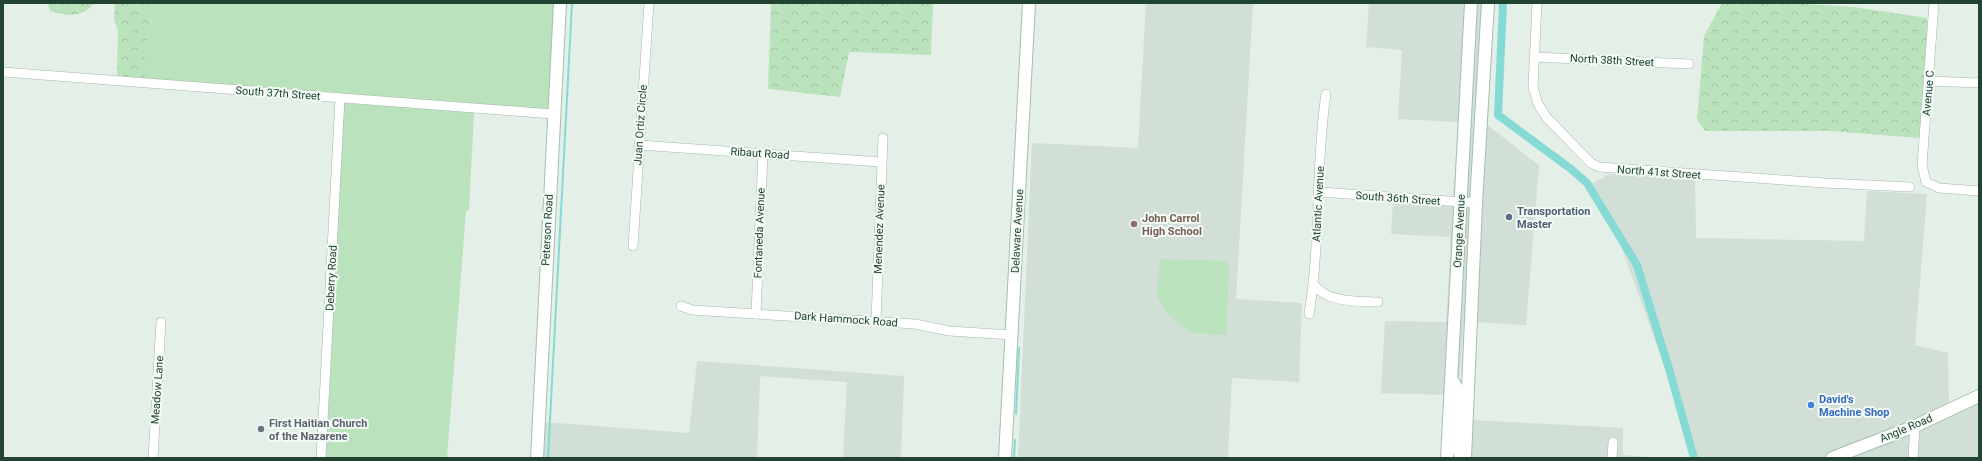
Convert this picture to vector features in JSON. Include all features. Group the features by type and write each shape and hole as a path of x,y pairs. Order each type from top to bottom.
{"main road":[{"name":"Peterson Road","path":"537,458 553,114 560,3"},
{"name":"Delaware Avenue","path":"1005,458 1029,3"},
{"name":"Orange Avenue","path":"1447,458 1471,3"},
{"name":"Orange Avenue","path":"1465,458 1476,203 1488,3"},
{"path":"1451,379 1458,390 1459,396 1457,444 1461,458"},
{"name":"Angle Road","path":"1832,458 1915,426 1979,396"}],"street":[{"name":"Juan Ortiz Circle","path":"633,246 649,3"},
{"name":"North 41st Street","path":"1537,3 1533,87 1541,109 1547,118 1580,152 1591,163 1599,167 1801,182 1910,187"},
{"name":"Avenue C","path":"1934,3 1930,81 1922,165 1926,182 1939,188 1979,191"},
{"name":"North 38th Street","path":"1535,57 1689,64"},
{"name":"South 37th Street","path":"3,72 553,114"},
{"path":"1930,81 1979,83"},
{"name":"Atlantic Avenue","path":"1309,314 1314,285 1320,192 1321,127 1326,94"},
{"name":"Deberry Road","path":"321,458 340,98"},
{"name":"Menendez Avenue","path":"876,321 883,138"},
{"name":"Ribaut Road","path":"639,145 881,162"},
{"name":"Fontaneda Avenue","path":"756,314 762,153"},
{"name":"South 36th Street","path":"1320,192 1476,203"},
{"path":"1314,285 1324,294 1336,298 1378,302"},
{"name":"Dark Hammock Road","path":"681,306 692,310 915,324 949,332 1012,335"},
{"name":"Meadow Lane","path":"153,458 161,322"},
{"path":"1913,458 1915,426"},
{"path":"1612,458 1613,442"}],"shaded area":[{"name":"John Carrol High School","path":"1146,3 1253,3 1236,299 1302,303 1299,382 1232,378 1228,458 1018,458 1032,143 1138,148"},
{"path":"1369,3 1467,3 1457,198 1453,198 1458,122 1398,119 1402,50 1366,47"},
{"path":"1475,3 1483,3 1473,199 1466,198"},
{"path":"1486,124 1539,165 1526,325 1476,322"},
{"path":"1610,174 1695,179 1696,238 1864,241 1867,191 1927,194 1915,345 1948,353 1949,406 1821,458 1698,458 1607,208 1586,187"},
{"path":"1393,201 1456,206 1446,395 1381,393 1385,321 1446,322 1450,237 1391,234"},
{"path":"1465,206 1472,207 1467,322 1464,322 1459,385 1455,379"},
{"path":"697,361 904,376 901,458 843,458 847,382 760,376 757,458 541,458 543,422 689,433"},
{"path":"1979,400 1979,458 1917,458 1919,428"},
{"path":"1471,420 1623,428 1623,455 1660,458 1617,458 1618,439 1609,438 1608,458 1470,458"},
{"path":"1910,432 1908,458 1843,458"}],"green space":[{"path":"48,3 94,3 85,11 69,15 50,11"},
{"path":"115,3 148,3 151,16 145,58 145,79 117,77 118,30 114,20"},
{"path":"148,3 556,3 549,110 145,79 145,58 151,16"},
{"path":"771,3 933,3 931,55 849,52 840,97 768,89"},
{"path":"1727,3 1790,3 1854,7 1927,18 1926,69 1920,138 1830,131 1705,131 1697,120 1704,36 1721,5"},
{"path":"344,103 474,112 469,210 466,211 447,458 326,458"},
{"path":"1160,259 1226,261 1229,265 1226,335 1192,333 1170,316 1157,297"}],"waterway":[{"path":"548,458 572,3"},
{"path":"1503,3 1498,115 1571,169 1587,183 1637,265 1670,372 1694,458"},
{"path":"1016,414 1019,348"},
{"path":"1014,458 1015,440"}],"place":[{"name":"Transportation Master","path":"1509,217"},
{"name":"John Carrol High School","path":"1134,224"},
{"name":"David's Machine Shop","path":"1811,405"},
{"name":"First Haitian Church of the Nazarene","path":"261,429"}]}
